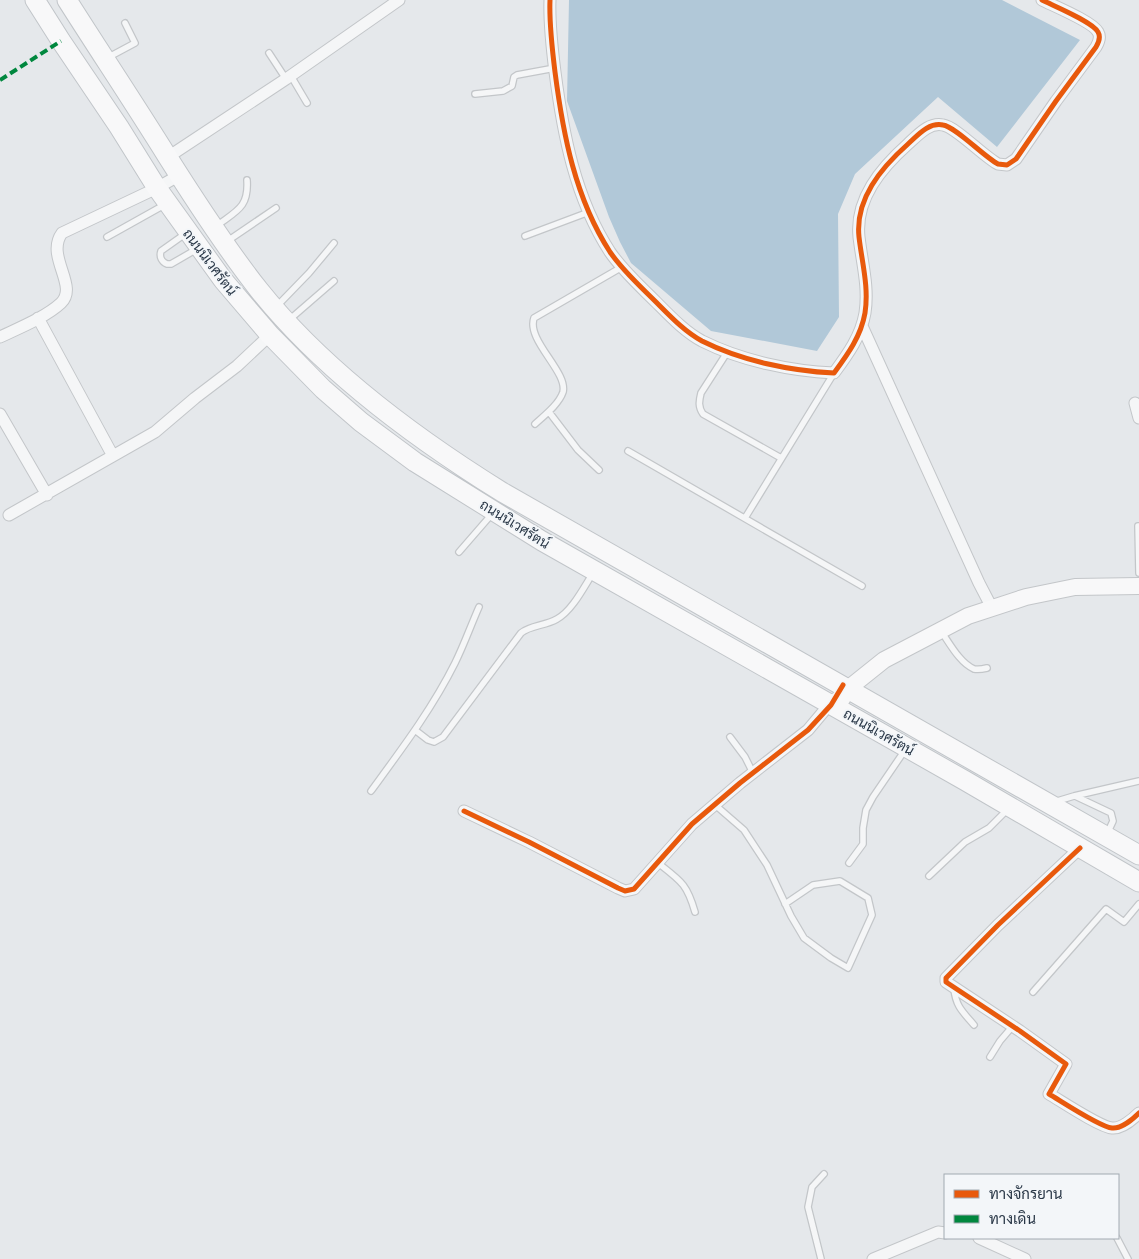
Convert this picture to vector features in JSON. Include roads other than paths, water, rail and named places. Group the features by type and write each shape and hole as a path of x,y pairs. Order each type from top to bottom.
{"main road":[{"name":"ถนนนิเวศรัตน์","path":"35,0 120,127 162,195 199,248 239,300 323,389 373,431 415,462 542,541 929,760 1139,882"},
{"name":"ถนนนิเวศรัตน์","path":"67,0 168,157 178,176 260,290 315,349 375,403 456,464 542,515 1106,836 1137,851"}],"street":[{"path":"168,157 289,77 399,0"},
{"path":"550,0 555,68 566,139 579,188 609,251 622,267 673,318 702,341 769,364 796,370 834,373 851,349 862,326 866,288 859,227 867,192 878,176 917,136 928,127 938,125 953,129 971,145 998,164 1002,166 1012,163 1096,47 1100,38 1092,26 1042,0"},
{"path":"0,337 38,318 62,302 66,296 67,287 56,250 57,241 62,233 162,195 178,176"},
{"path":"38,318 113,456"},
{"path":"862,326 992,608"},
{"path":"9,516 155,432 237,366 270,335"},
{"path":"1135,403 1139,418"},
{"path":"0,414 47,495"},
{"path":"464,811 625,891 634,889 692,824 834,707 846,687 884,660 968,616 1026,597 1075,587 1139,586"},
{"path":"1080,848 998,925 946,978 946,982 1066,1064 1049,1094 1098,1123 1112,1128 1121,1126 1139,1113"},
{"path":"873,1259 938,1232 944,1233"},
{"path":"981,1239 1025,1259"}],"lane":[{"path":"105,59 135,43 125,23"},
{"path":"269,53 307,103"},
{"path":"475,94 503,91 512,86 516,75 555,68"},
{"path":"219,235 243,204 247,196 247,180"},
{"path":"107,237 162,195"},
{"path":"219,235 276,208"},
{"path":"525,236 589,212"},
{"path":"188,232 161,251 160,257 164,263 170,264 199,248"},
{"path":"282,315 309,273 334,243"},
{"path":"536,424 563,392 563,386 558,373 532,327 534,318 622,267"},
{"path":"282,315 334,281"},
{"path":"728,351 701,393 699,400 700,409 703,414 780,458"},
{"path":"745,518 780,458 834,373"},
{"path":"548,412 578,450 599,470"},
{"path":"628,451 862,586"},
{"path":"459,552 495,511"},
{"path":"1138,526 1139,573"},
{"path":"415,730 428,740 434,742 443,737 520,633 526,629 549,623 559,618 575,600 595,571"},
{"path":"372,791 415,730 456,662 478,607"},
{"path":"940,630 959,656 973,668 979,670 987,668"},
{"path":"730,737 745,757 753,773"},
{"path":"849,863 863,844 866,810 906,748"},
{"path":"1050,804 1074,796 1139,781"},
{"path":"1074,796 1111,813 1113,821 1106,836"},
{"path":"714,804 744,830 767,865 785,904 804,938 848,968 872,915 868,898 840,881 813,885 785,904"},
{"path":"929,876 966,842 989,828 1009,807"},
{"path":"658,863 682,881 695,912"},
{"path":"1033,992 1106,909 1124,922 1139,904"},
{"path":"954,989 955,1000 959,1008 974,1025"},
{"path":"990,1056 1012,1027"},
{"path":"821,1259 808,1207 812,1187 824,1174"},
{"path":"1118,1239 1128,1259"}],"water":[{"path":"569,0 1002,0 1080,40 997,147 938,97 855,174 838,214 839,317 817,351 711,331 631,263 609,217 567,101"}]}
